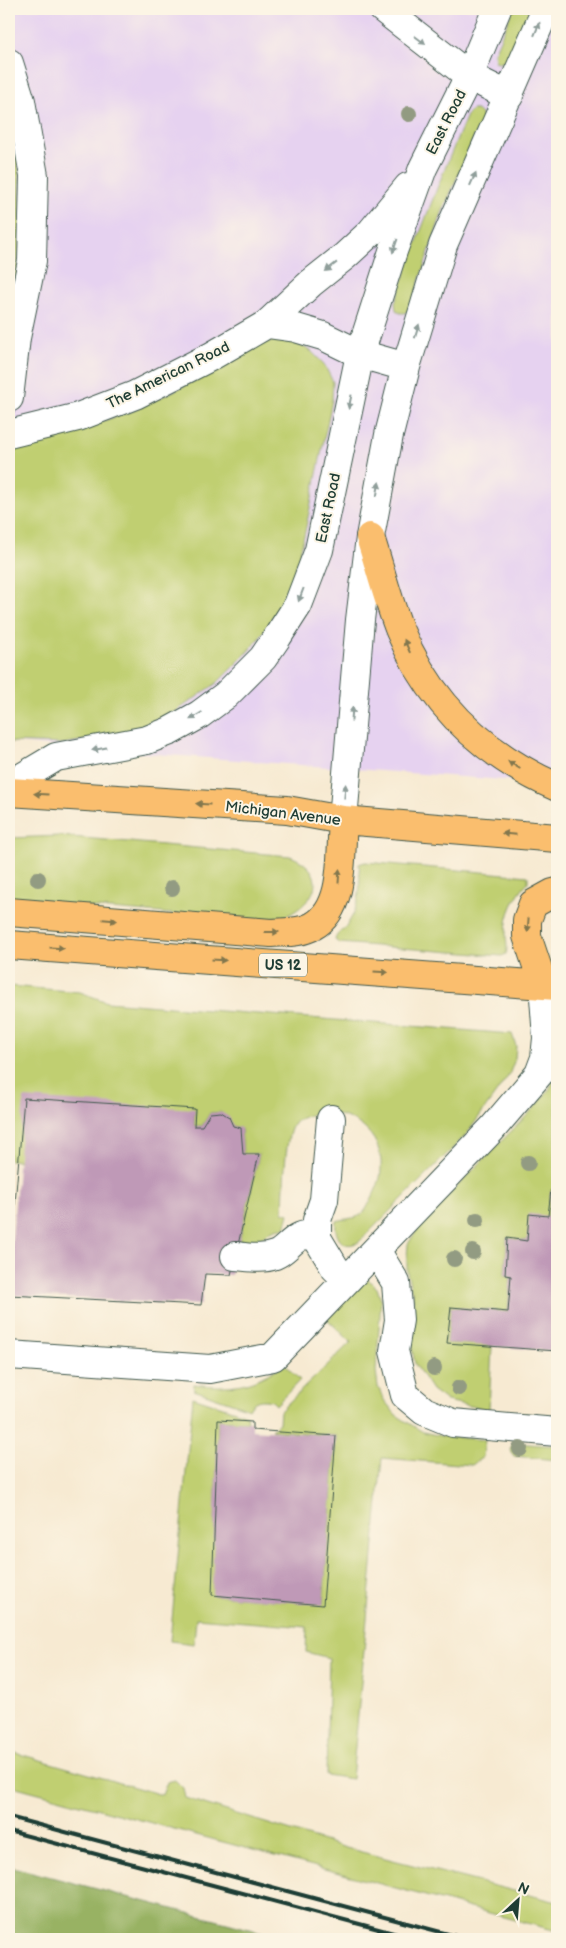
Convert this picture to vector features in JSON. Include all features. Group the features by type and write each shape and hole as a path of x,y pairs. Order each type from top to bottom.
{"main road":[{"path":"370,537 399,629 410,653 437,697 465,728 495,752 529,774 557,786"},
{"name":"Michigan Avenue","path":"9,792 287,810 343,820 557,838"},
{"path":"9,912 272,933 294,932 312,927 322,920 336,899 343,820"},
{"path":"550,985 527,936 527,920 533,904 557,892"},
{"name":"US 12","path":"9,945 550,985"}],"street":[{"name":"East Road","path":"383,9 469,76 509,96"},
{"name":"East Road","path":"9,785 56,757 147,740 170,731 199,715 226,695 263,658 298,604 319,550 360,354 393,251 423,168 469,76 497,9"},
{"path":"343,820 360,620 370,537 388,443 406,367 444,245 546,9"},
{"path":"9,63 21,101 34,176 32,261 16,338 9,398"},
{"name":"The American Road","path":"9,434 78,417 135,395 267,324 311,283 371,232 388,214 423,168"},
{"path":"267,324 296,328 323,336 360,354 406,367"},
{"path":"9,1355 210,1369 272,1357 492,1129 539,1074 545,1058 548,1038 550,985"},
{"path":"332,1119 324,1200 318,1220 317,1238 335,1268 347,1280"},
{"path":"235,1256 259,1259 277,1254 294,1240 305,1235 317,1238"},
{"path":"376,1250 396,1283 399,1320 394,1351 405,1395 424,1411 453,1423 557,1432"}],"shaded area":[{"path":"9,9 557,9 557,784 9,742"}],"green space":[{"path":"513,9 530,9 508,59 505,62 498,63 495,61 494,53"},
{"path":"472,110 477,110 481,114 482,119 442,213 410,309 405,313 400,313 396,310 395,303 403,279 448,160 468,113"},
{"path":"9,111 18,162 21,213 18,265 9,316"},
{"path":"274,340 294,342 311,351 324,364 333,382 332,401 298,560 287,590 259,639 217,683 175,712 122,734 62,744 9,742 9,449 19,448 130,412 194,381 260,344"},
{"path":"60,836 290,856 301,861 309,868 315,883 314,890 302,906 292,913 277,919 262,921 9,901 9,838"},
{"path":"365,862 528,876 528,882 515,899 508,919 506,927 506,954 502,956 339,943 335,940 338,934 347,925 355,911 360,888 359,864"},
{"path":"9,986 80,992 107,1002 512,1034 516,1046 515,1059 509,1075 466,1135 359,1242 353,1244 343,1243 340,1240 336,1231 336,1221 359,1216 368,1206 381,1173 377,1145 362,1126 340,1115 316,1114 297,1120 290,1132 286,1154 283,1212 289,1214 285,1228 270,1231 252,1248 238,1245 259,1154 243,1154 241,1129 233,1126 221,1112 210,1113 202,1126 194,1126 195,1109 19,1161 9,1160"},
{"path":"557,1073 557,1190 551,1190 548,1216 527,1241 507,1238 505,1275 511,1276 508,1312 451,1307 447,1343 492,1345 489,1410 447,1401 432,1390 415,1364 409,1334 414,1302 407,1272 408,1244 421,1223 537,1105 550,1088"},
{"path":"367,1278 377,1288 381,1300 376,1371 378,1387 384,1400 396,1415 423,1432 441,1436 485,1440 483,1457 472,1465 382,1458 352,1779 326,1775 329,1658 306,1652 307,1627 196,1618 194,1644 170,1641 193,1397 247,1415 248,1422 218,1420 213,1595 323,1604 336,1436 271,1430 279,1423 280,1411 351,1342 327,1319"},
{"path":"284,1364 300,1380 276,1405 272,1401 262,1400 253,1403 249,1409 194,1390 194,1384 231,1386 241,1384 262,1377"},
{"path":"513,1443 557,1446 557,1460 514,1456 510,1450"},
{"path":"9,1751 162,1795 167,1782 175,1780 183,1788 185,1798 346,1848 557,1902 557,1931 9,1785"},
{"path":"9,1866 288,1939 9,1939"}],"building":[{"path":"24,1098 195,1109 194,1126 202,1126 210,1113 221,1112 229,1117 233,1126 241,1128 243,1154 259,1154 231,1275 205,1274 201,1305 9,1295 9,1274"},
{"path":"551,1190 557,1190 557,1351 447,1343 451,1307 508,1312 511,1276 505,1275 507,1238 527,1241 529,1214 548,1216"},
{"path":"218,1420 252,1422 252,1430 336,1436 323,1605 212,1595"}],"railway":[{"path":"9,1817 467,1939"},
{"path":"9,1831 416,1939"}]}
